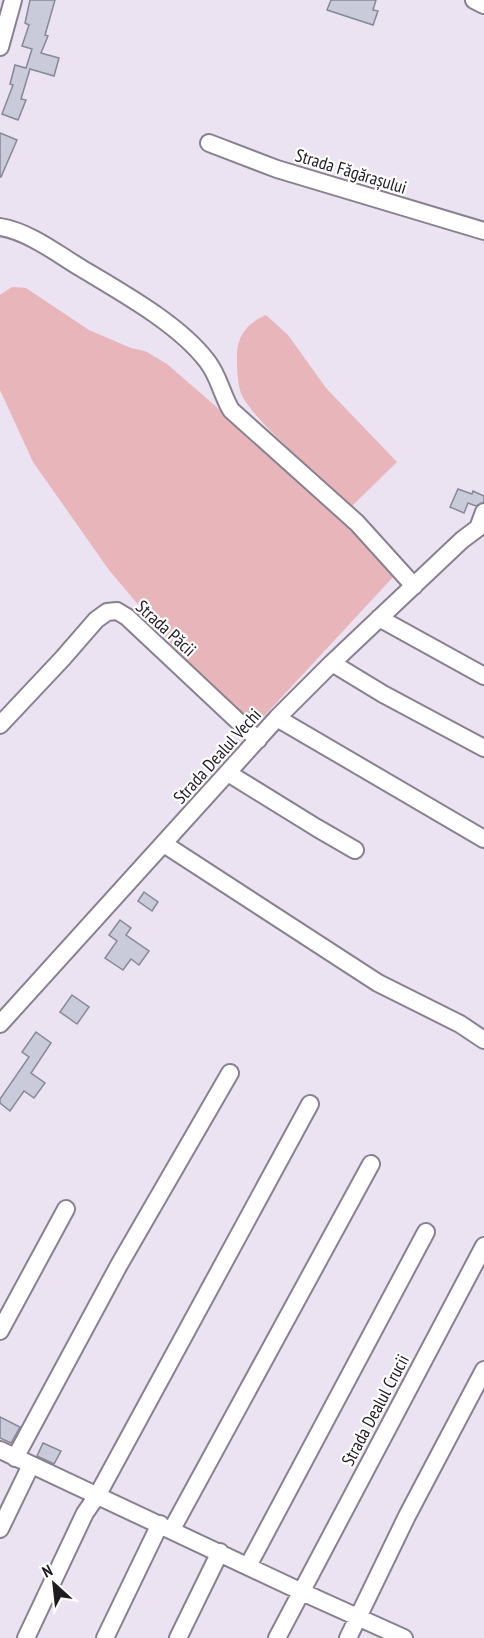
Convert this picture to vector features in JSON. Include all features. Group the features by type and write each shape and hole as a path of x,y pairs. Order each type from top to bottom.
{"street":[{"path":"0,47 13,0"},
{"path":"474,0 484,5"},
{"name":"Strada Făgărașului","path":"210,142 277,169 484,231"},
{"path":"0,227 11,229 44,245 145,307 189,342 206,359 218,378 223,396 231,410 357,523 414,586"},
{"path":"481,530 484,512"},
{"name":"Strada Dealul Vechi","path":"0,1024 277,718 379,618 481,530"},
{"name":"Strada Păcii","path":"0,725 96,620 107,612 117,611 127,617 258,740"},
{"path":"379,618 484,676"},
{"path":"332,663 383,694 484,748"},
{"path":"277,718 484,839"},
{"path":"228,772 355,850"},
{"path":"164,844 378,983 460,1024 484,1040"},
{"path":"230,1073 8,1454 405,1638"},
{"path":"26,1638 85,1513 97,1496 310,1104"},
{"path":"105,1638 371,1164"},
{"path":"0,1331 66,1209"},
{"path":"248,1566 426,1232"},
{"name":"Strada Dealul Crucii","path":"277,1638 484,1246"},
{"path":"348,1638 357,1616 484,1370"},
{"path":"0,1529 31,1465"},
{"path":"178,1638 219,1552"}],"shaded area":[{"path":"12,287 26,288 89,330 131,348 145,351 167,364 334,509 395,575 254,727 179,653 109,570 33,462 0,390 0,295"},
{"path":"266,315 288,335 326,388 397,462 352,506 272,432 246,402 240,390 237,357 242,334 254,321"}],"building":[{"path":"30,0 55,0 45,35 48,36 41,53 59,58 54,76 30,69 21,99 26,100 18,120 2,114 13,85 10,84 15,65 26,68 32,49 22,46 29,25 25,23"},
{"path":"331,0 376,0 373,10 378,11 373,25 327,10"},
{"path":"0,133 17,140 1,177 0,177"},
{"path":"458,489 472,494 473,491 484,496 484,502 476,506 468,503 464,513 450,507"},
{"path":"144,892 158,902 152,911 138,901"},
{"path":"120,920 131,928 126,935 149,951 139,965 131,959 123,970 105,958 117,941 109,935"},
{"path":"72,995 89,1007 77,1024 60,1012"},
{"path":"36,1032 51,1043 31,1073 45,1083 34,1098 24,1091 10,1111 0,1103 0,1099 29,1057 22,1052"},
{"path":"0,1417 20,1427 11,1443 0,1438"},
{"path":"43,1443 61,1451 54,1464 37,1456"}]}
